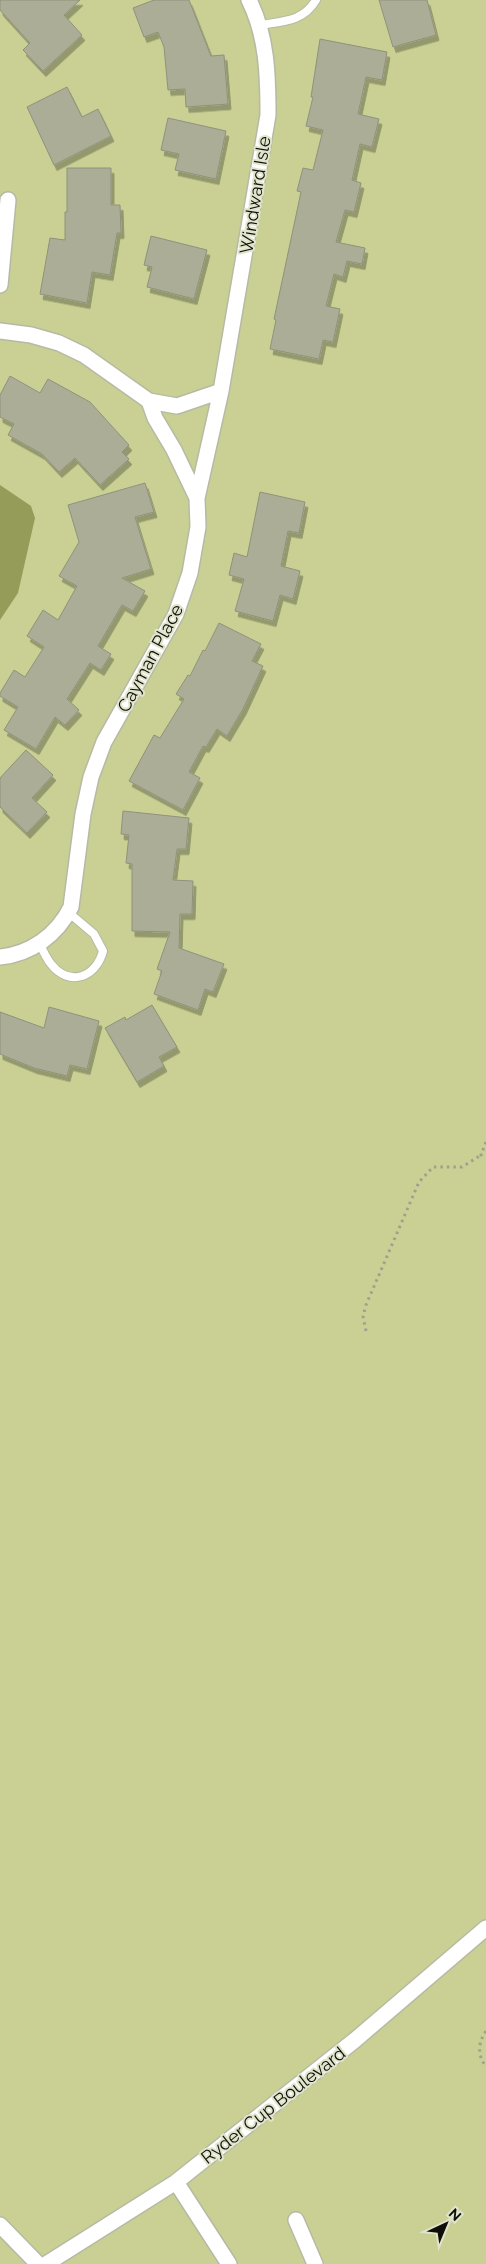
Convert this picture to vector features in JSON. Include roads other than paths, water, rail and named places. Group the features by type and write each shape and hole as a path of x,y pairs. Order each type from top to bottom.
{"street":[{"name":"Windward Isle","path":"197,498 221,391 268,114 268,76 260,25 249,0"},
{"path":"0,285 8,200"},
{"path":"0,331 31,335 59,343 84,355 149,402 177,406 221,391"},
{"name":"Cayman Place","path":"0,957 21,952 39,943 56,930 68,912 83,814 91,777 104,742 176,614 190,573 198,527 197,498 174,450 155,418 149,402"},
{"name":"Ryder Cup Boulevard","path":"46,2264 176,2182 355,2040 486,1928"},
{"path":"176,2182 229,2264"},
{"path":"296,2220 315,2264"},
{"path":"0,2225 38,2264"}],"lane":[{"path":"260,25 299,18 310,10 316,0"},
{"path":"39,943 51,964 62,974 76,978 89,974 100,964 103,951 94,934 68,912"}]}
